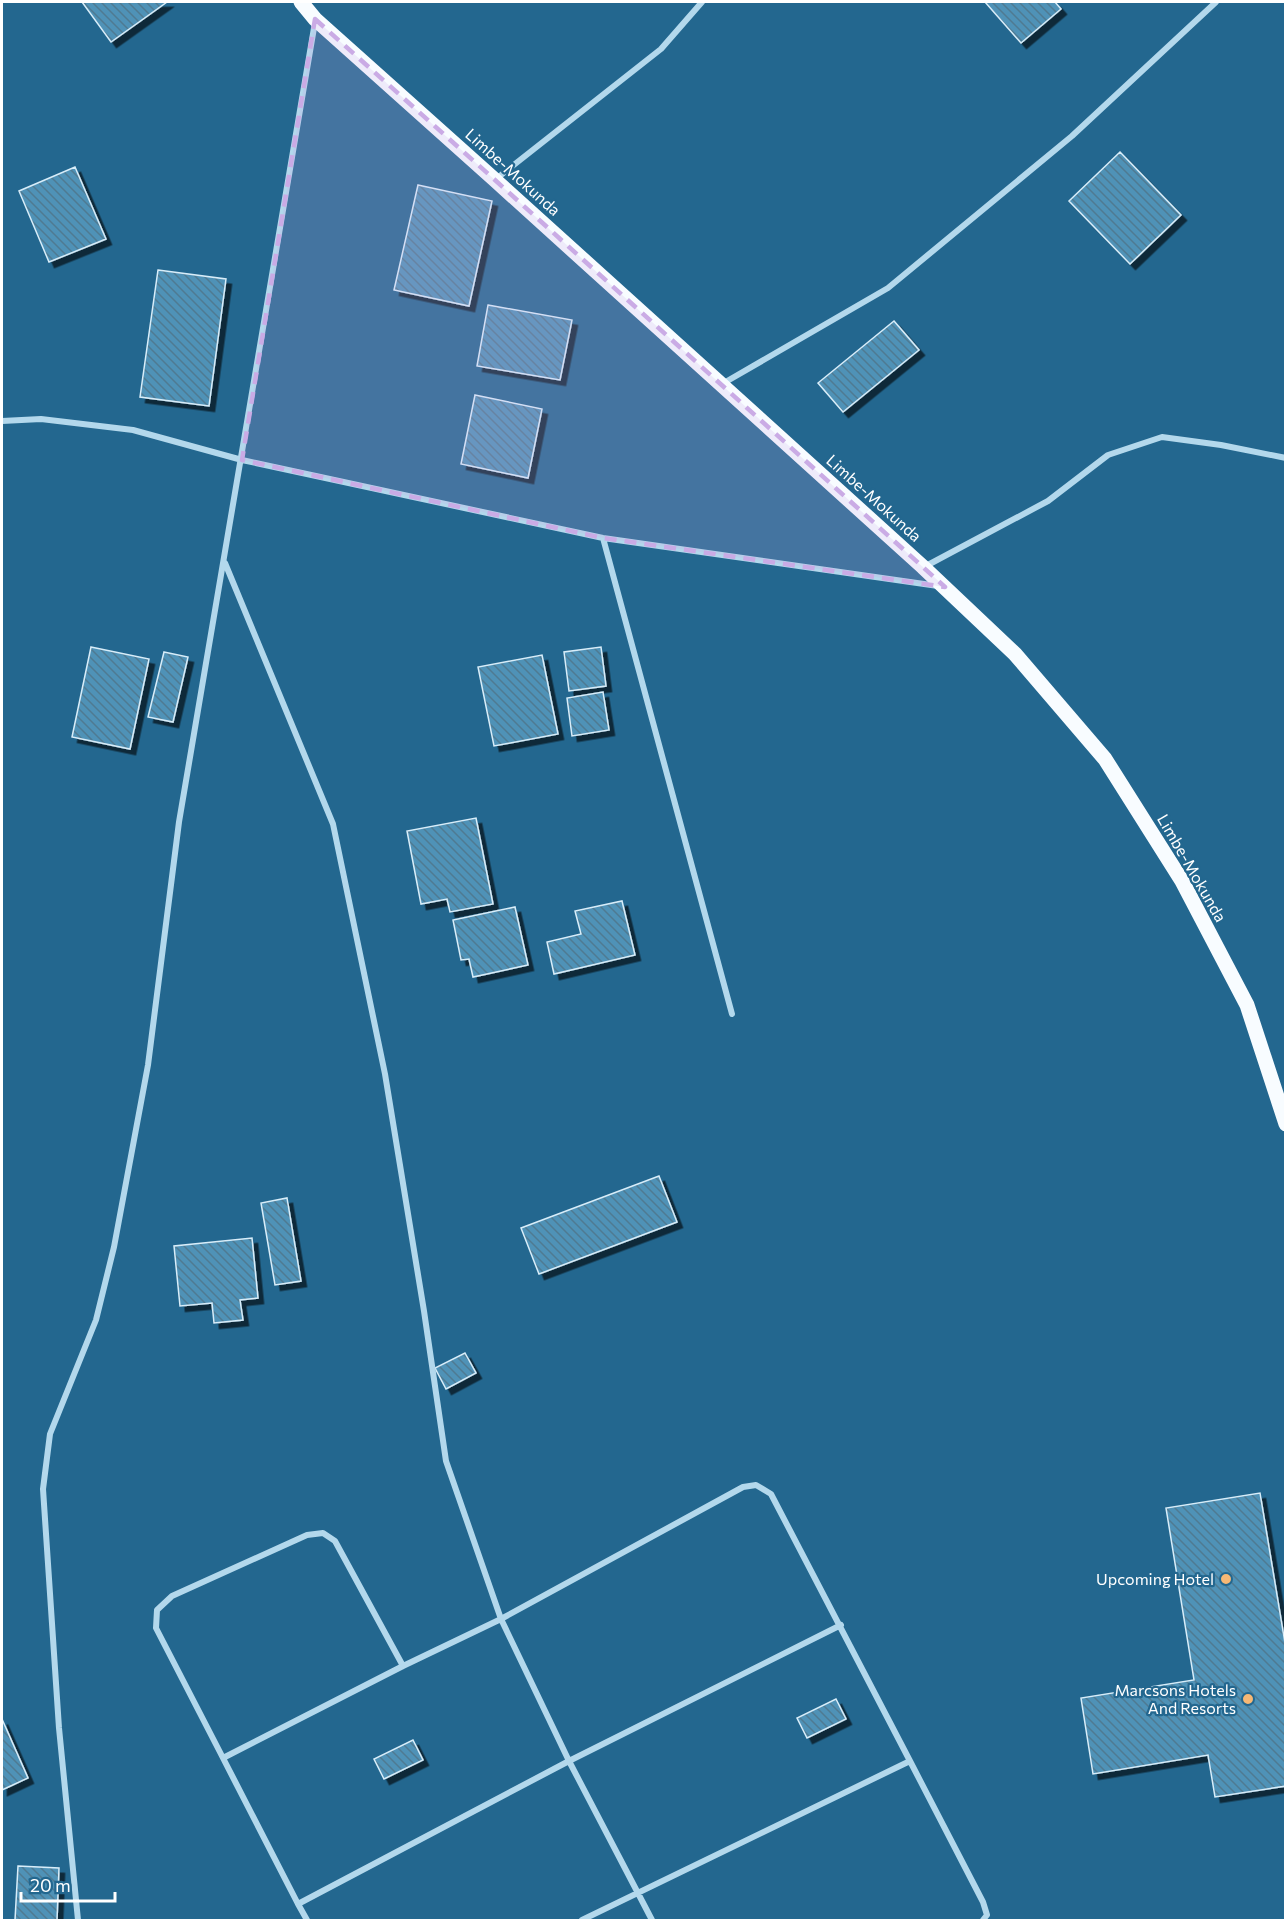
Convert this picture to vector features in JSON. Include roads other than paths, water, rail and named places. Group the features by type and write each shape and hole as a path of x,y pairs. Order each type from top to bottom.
{"main road":[{"name":"Limbe-Mokunda","path":"301,2 315,19 923,567 1015,654 1105,759 1182,881 1248,1005 1286,1124"}],"street":[{"path":"495,180 661,49 702,2"},
{"path":"722,385 888,288 1072,136 1216,2"},
{"path":"78,1920 59,1728 43,1489 50,1434 96,1320 116,1235 148,1065 179,822 315,19"},
{"path":"2,421 41,419 133,430 242,460 603,538 945,587"},
{"path":"923,567 1048,501 1108,455 1162,437 1221,445 1286,458"},
{"path":"603,538 732,1014"},
{"path":"224,562 333,825 384,1074 424,1311 446,1461 501,1618 569,1761 652,1920"},
{"path":"223,1758 501,1618 743,1487 756,1485 771,1494 841,1625 983,1902 987,1915 983,1920"},
{"path":"307,1920 156,1628 157,1610 172,1596 308,1534 323,1533 335,1541 403,1666"},
{"path":"298,1904 569,1761 841,1625"},
{"path":"582,1920 910,1761"}],"place":[{"name":"Upcoming Hotel","path":"1226,1579"},
{"name":"Marcsons Hotels And Resorts","path":"1248,1699"}]}
